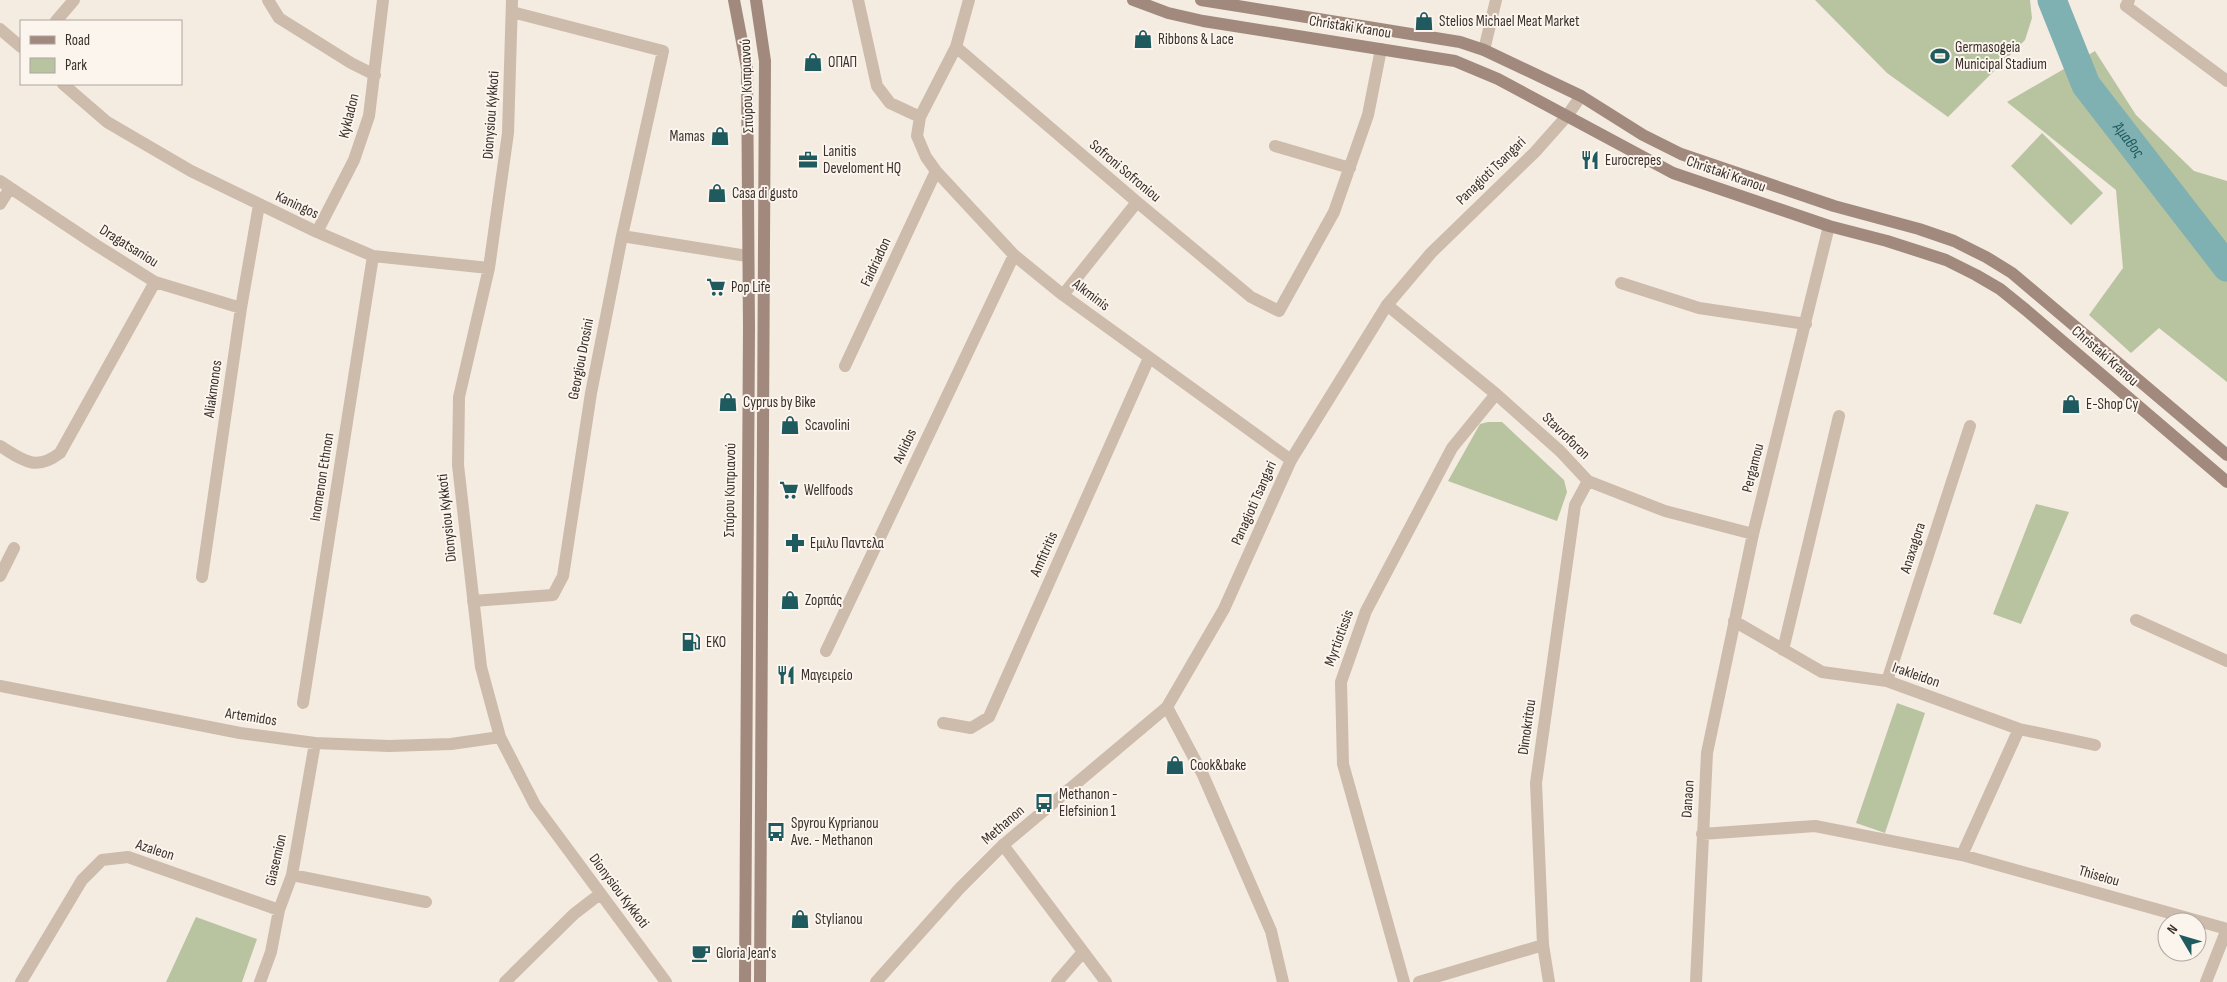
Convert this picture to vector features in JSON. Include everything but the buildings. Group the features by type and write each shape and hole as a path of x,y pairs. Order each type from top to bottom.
{"main road":[{"name":"Σπύρου Κυπριανού","path":"734,0 748,68 745,982"},
{"name":"Σπύρου Κυπριανού","path":"756,0 765,61 760,982"},
{"name":"Christaki Kranou","path":"1133,0 1168,13 1203,21 1455,61 1498,79 1673,173 1829,226 1887,241 1946,260 2000,289 2227,482"},
{"name":"Christaki Kranou","path":"1201,0 1460,42 1484,50 1580,96 1643,135 1681,154 1834,206 1919,229 1954,242 1986,257 2012,273 2227,455"}],"street":[{"path":"57,20 74,0"},
{"path":"268,0 279,18 351,63 375,75"},
{"name":"Kykladon","path":"317,232 354,160 369,116 383,0"},
{"path":"858,0 877,86 890,103 920,117 956,47 969,0"},
{"path":"1484,50 1496,0"},
{"path":"2129,0 2126,6 2227,81"},
{"name":"Georgiou Drosini","path":"473,601 553,595 563,576 590,393 663,51 512,6"},
{"name":"Dionysiou Kykkoti","path":"512,6 508,132 489,268 460,398 458,465 481,667 500,737 535,805 666,982"},
{"path":"0,29 20,46"},
{"name":"Sofroni Sofroniou","path":"956,47 1251,297 1279,311 1334,212 1350,168"},
{"path":"1275,146 1350,168 1368,115 1382,49"},
{"name":"Kaningos","path":"64,85 106,122 191,170 317,232 373,256 489,268"},
{"name":"Panagioti Tsangari","path":"1167,707 1224,609 1291,460 1387,304 1431,253 1535,152 1568,116 1580,96"},
{"name":"Alkminis","path":"920,117 917,136 926,157 936,172 1014,255 1063,295 1148,358 1291,460"},
{"name":"Faidriadon","path":"845,366 936,172"},
{"name":"Dragatsaniou","path":"0,204 5,185 155,282 241,308"},
{"path":"1063,295 1137,202"},
{"name":"Aliakmonos","path":"202,577 241,308 259,205"},
{"name":"Pergamou","path":"1734,621 1753,534 1829,226"},
{"path":"622,236 747,256"},
{"name":"Avlidos","path":"826,651 1014,255"},
{"name":"Inomenon Ethnon","path":"303,703 373,256"},
{"path":"0,446 29,463 47,463 60,453 155,282"},
{"path":"1620,283 1699,308 1806,324"},
{"name":"Stavroforon","path":"1387,304 1496,394 1560,451 1588,480 1665,511 1753,534"},
{"name":"Amfitritis","path":"943,723 971,728 989,716 1148,358"},
{"name":"Myrtiotissis","path":"1404,982 1343,764 1341,682 1366,611 1452,448 1496,394"},
{"path":"1783,650 1839,416"},
{"name":"Anaxagora","path":"1887,681 1970,426"},
{"name":"Dimokritou","path":"1549,982 1543,945 1536,783 1576,505 1588,480"},
{"path":"0,576 14,548"},
{"path":"2136,620 2227,662"},
{"name":"Irakleidon","path":"1734,621 1822,672 1887,681 2019,729 2095,745"},
{"name":"Danaon","path":"1696,982 1707,753 1734,621"},
{"name":"Artemidos","path":"0,686 240,733 315,743 389,746 451,744 500,737"},
{"path":"1167,707 1202,775 1271,931 1283,982"},
{"name":"Methanon","path":"876,982 960,888 1003,845 1167,707"},
{"path":"1962,855 2019,729"},
{"name":"Giasemion","path":"260,982 271,952 280,910 292,875 315,743"},
{"name":"Thiseiou","path":"1702,834 1816,826 1962,855 2227,929"},
{"path":"1003,845 1106,982"},
{"name":"Azaleon","path":"21,982 82,880 102,860 128,856 280,910"},
{"path":"292,875 426,902"},
{"path":"505,982 574,914 600,894"},
{"path":"2206,982 2227,929"},
{"path":"1419,982 1543,945"},
{"path":"1057,982 1082,952"}],"green space":[{"name":"Germasogeia Municipal Stadium","path":"1815,0 2030,0 2032,18 2025,40 1948,117 1887,73"},
{"path":"2095,51 2136,115 2194,171 2227,181 2227,382 2159,328 2131,353 2089,315 2123,268 2116,190 2007,102"},
{"path":"2042,133 2103,193 2071,225 2011,166"},
{"path":"1502,422 1564,480 1567,492 1557,521 1448,481 1480,424"},
{"path":"2036,504 2069,512 2021,624 1993,614"},
{"path":"1897,703 1925,713 1885,833 1856,823"},
{"path":"196,917 257,939 242,982 166,982"}],"waterway":[{"name":"Άμαθος","path":"2052,0 2086,85 2227,267"}],"place":[{"name":"Stelios Michael Meat Market","path":"1424,21"},
{"name":"Ribbons & Lace","path":"1143,39"},
{"name":"Germasogeia Municipal Stadium","path":"1940,56"},
{"name":"ΟΠΑΠ","path":"813,62"},
{"name":"Mamas","path":"720,136"},
{"name":"Lanitis Develoment HQ","path":"808,160"},
{"name":"Eurocrepes","path":"1590,160"},
{"name":"Casa di gusto","path":"717,193"},
{"name":"Pop Life","path":"716,287"},
{"name":"Cyprus by Bike","path":"728,402"},
{"name":"E-Shop Cy","path":"2071,404"},
{"name":"Scavolini","path":"790,425"},
{"name":"Wellfoods","path":"789,490"},
{"name":"Εμιλυ Παντελα","path":"795,543"},
{"name":"Ζορπάς","path":"790,600"},
{"name":"EKO","path":"691,642"},
{"name":"Μαγειρείο","path":"786,675"},
{"name":"Cook&bake","path":"1175,765"},
{"name":"Methanon - Elefsinion 1","path":"1044,803"},
{"name":"Spyrou Kyprianou Ave. - Methanon","path":"776,832"},
{"name":"Stylianou","path":"800,919"},
{"name":"Gloria Jean's","path":"701,953"}]}
